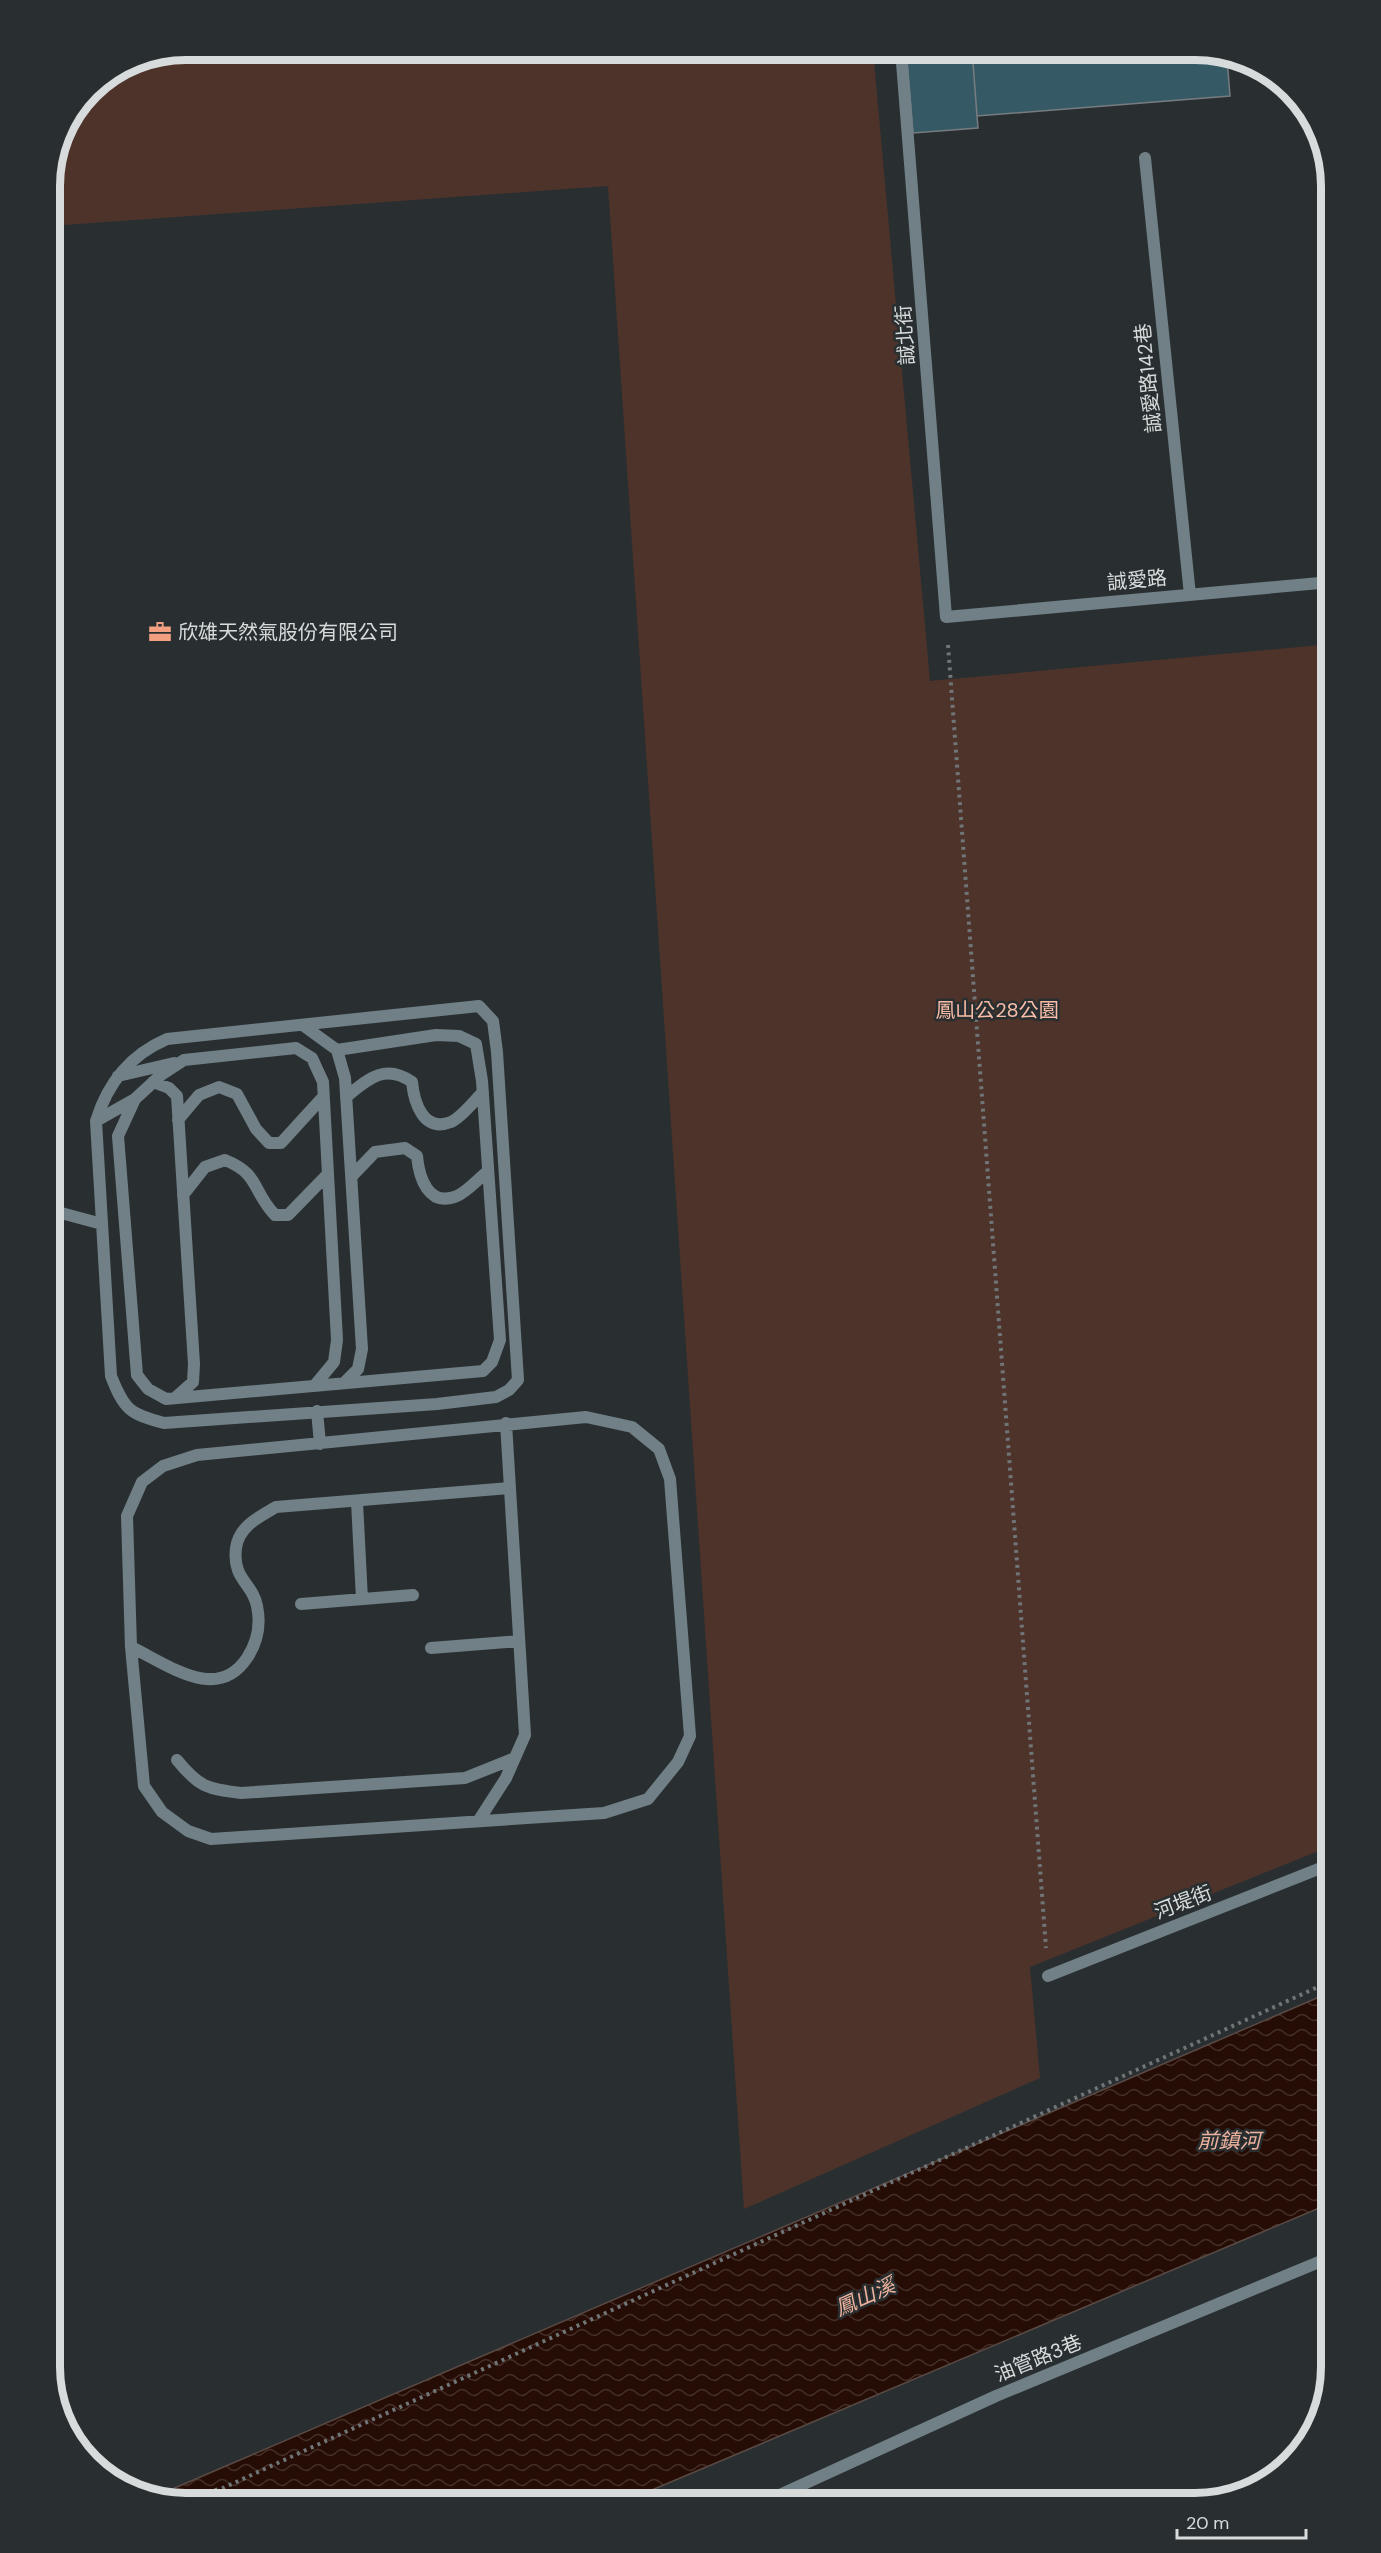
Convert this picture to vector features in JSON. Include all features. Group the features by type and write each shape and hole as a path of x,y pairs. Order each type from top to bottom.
{"street":[{"name":"誠北街","path":"902,60 946,617"},
{"name":"誠愛路142巷","path":"1145,158 1190,595"},
{"name":"誠愛路","path":"946,617 1321,583"},
{"path":"479,1006 493,1021 497,1052 518,1380 509,1390 496,1397 436,1404 164,1423 136,1416 120,1398 111,1376 96,1121 101,1105 118,1076 145,1048 167,1039 304,1026 479,1006"},
{"path":"304,1026 337,1050 345,1078 362,1349 358,1369 345,1382"},
{"path":"135,1099 118,1136 137,1375 148,1389 166,1399 483,1371 492,1362 500,1340 483,1092 476,1044 459,1036 436,1035 337,1050"},
{"path":"118,1076 184,1060 296,1048 312,1058 322,1082 337,1340 334,1362 315,1385"},
{"path":"96,1121 135,1099 184,1060"},
{"path":"346,1097 370,1078 384,1074 400,1074 412,1082 414,1102 418,1110 427,1120 440,1124 453,1121 483,1092"},
{"path":"153,1083 169,1088 177,1096 194,1364 193,1382 175,1398"},
{"path":"178,1120 199,1095 219,1087 237,1094 256,1130 269,1143 281,1143 323,1097"},
{"path":"352,1176 375,1152 405,1148 417,1156 419,1177 423,1184 433,1194 446,1199 458,1195 487,1172"},
{"path":"183,1195 205,1167 225,1160 243,1167 255,1183 262,1202 275,1215 288,1215 327,1175"},
{"path":"60,1213 102,1224"},
{"path":"317,1411 320,1444"},
{"path":"586,1417 632,1427 659,1449 670,1479 690,1736 678,1762 648,1799 604,1813 211,1839 188,1831 162,1812 144,1786 131,1647 127,1516 142,1482 163,1466 197,1455 506,1423 586,1417"},
{"path":"479,1820 506,1778 525,1735 506,1423"},
{"path":"131,1647 192,1677 218,1681 238,1672 257,1644 257,1605 237,1572 236,1546 247,1524 276,1507 510,1488"},
{"path":"357,1502 363,1599"},
{"path":"301,1604 413,1595"},
{"path":"431,1648 519,1641"},
{"path":"177,1760 189,1774 210,1790 241,1793 465,1778 515,1758"},
{"name":"河堤街","path":"1048,1976 1321,1868"},
{"name":"油管路3巷","path":"784,2493 996,2396 1321,2262"}],"path":[{"path":"946,617 1048,1976"},
{"path":"203,2493 223,2488 1321,1986"}],"green space":[{"name":"鳳山公28公園","path":"184,60 874,60 930,681 1321,645 1321,1850 1030,1967 1040,2078 744,2209 608,186 60,225 62,161 81,116 97,97 116,81 130,73 162,62"}],"water":[{"name":"前鎮河","path":"1321,1996 1321,2207 645,2493 166,2492"}],"building":[{"path":"907,60 973,60 978,128 913,133"},
{"path":"973,60 1203,60 1228,65 1230,96 977,116"}],"place":[{"name":"欣雄天然氣股份有限公司","path":"160,632"}],"water label":[{"name":"鳳山溪","path":"865,2297"}]}
